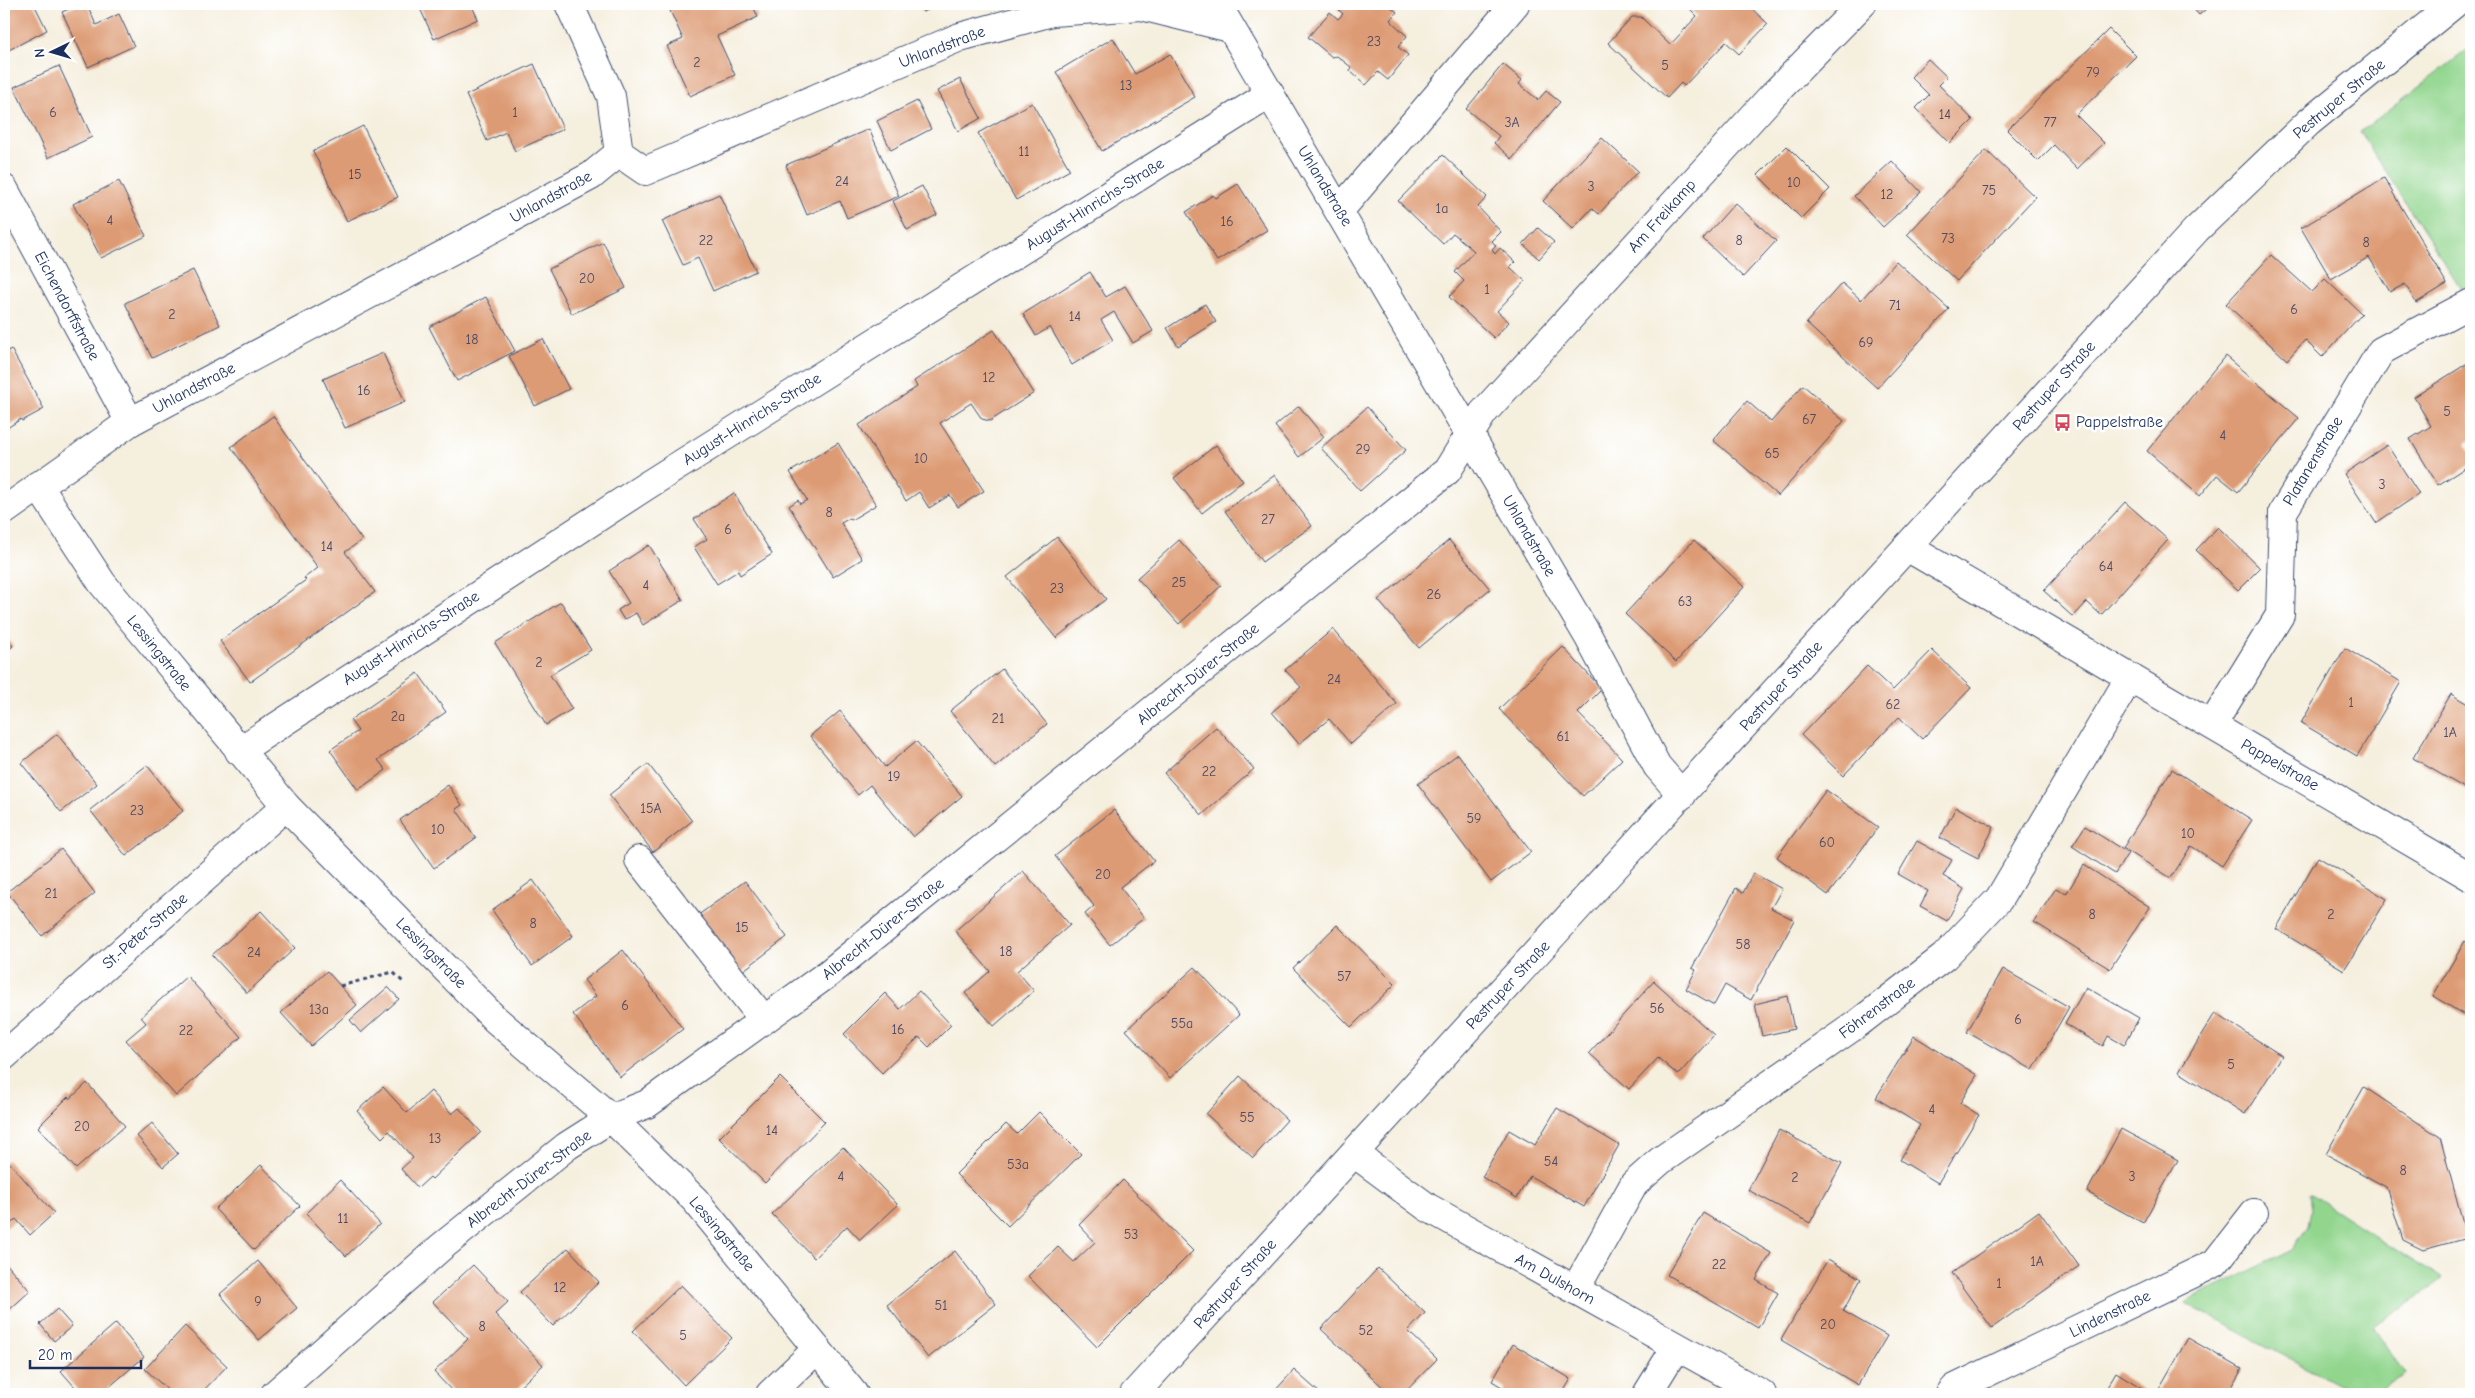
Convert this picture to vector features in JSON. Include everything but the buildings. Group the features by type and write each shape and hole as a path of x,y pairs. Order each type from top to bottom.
{"street":[{"path":"569,4 611,96 620,153"},
{"path":"1217,4 1230,28"},
{"path":"1340,210 1515,4"},
{"name":"Am Freikamp","path":"1470,435 1483,413 1759,110 1862,4"},
{"name":"Pestruper Straße","path":"1134,1394 2196,230 2309,122 2454,4"},
{"name":"Uhlandstraße","path":"4,511 38,485 130,422 591,176 620,153 645,171 960,36 1052,12 1141,6 1230,28 1340,210 1588,638 1657,766 1682,795"},
{"name":"August-Hinrichs-Straße","path":"238,750 646,486 1270,94"},
{"name":"Eichendorffstraße","path":"4,189 130,422"},
{"name":"Platanenstraße","path":"2212,725 2280,615 2282,512 2381,351 2471,303"},
{"name":"Albrecht-Dürer-Straße","path":"275,1394 440,1248 567,1146 611,1118 647,1104 829,973 1447,471 1470,435"},
{"name":"Lessingstraße","path":"38,485 102,583 286,806 495,1019 611,1118 695,1200 854,1394"},
{"name":"Pappelstraße","path":"1907,547 2471,877"},
{"name":"Föhrenstraße","path":"1575,1290 1634,1184 1660,1161 1858,1024 1944,957 1999,900 2130,677"},
{"name":"St.-Peter-Straße","path":"4,1056 286,806"},
{"path":"638,860 764,1020"},
{"name":"Am Dulshorn","path":"1354,1153 1427,1207 1762,1394"},
{"name":"Lindenstraße","path":"1950,1394 1954,1388 2215,1263 2254,1214"},
{"path":"1647,1394 1676,1347"},
{"path":"770,1394 817,1349"}],"path":[{"path":"340,986 393,972 405,984"}],"green space":[{"path":"2471,47 2471,289 2464,293 2360,132"},
{"path":"2309,1193 2442,1280 2373,1327 2405,1374 2374,1394 2356,1394 2185,1303 2292,1250 2308,1226 2311,1211"}],"place":[{"name":"Pappelstraße","path":"2062,422"}]}
